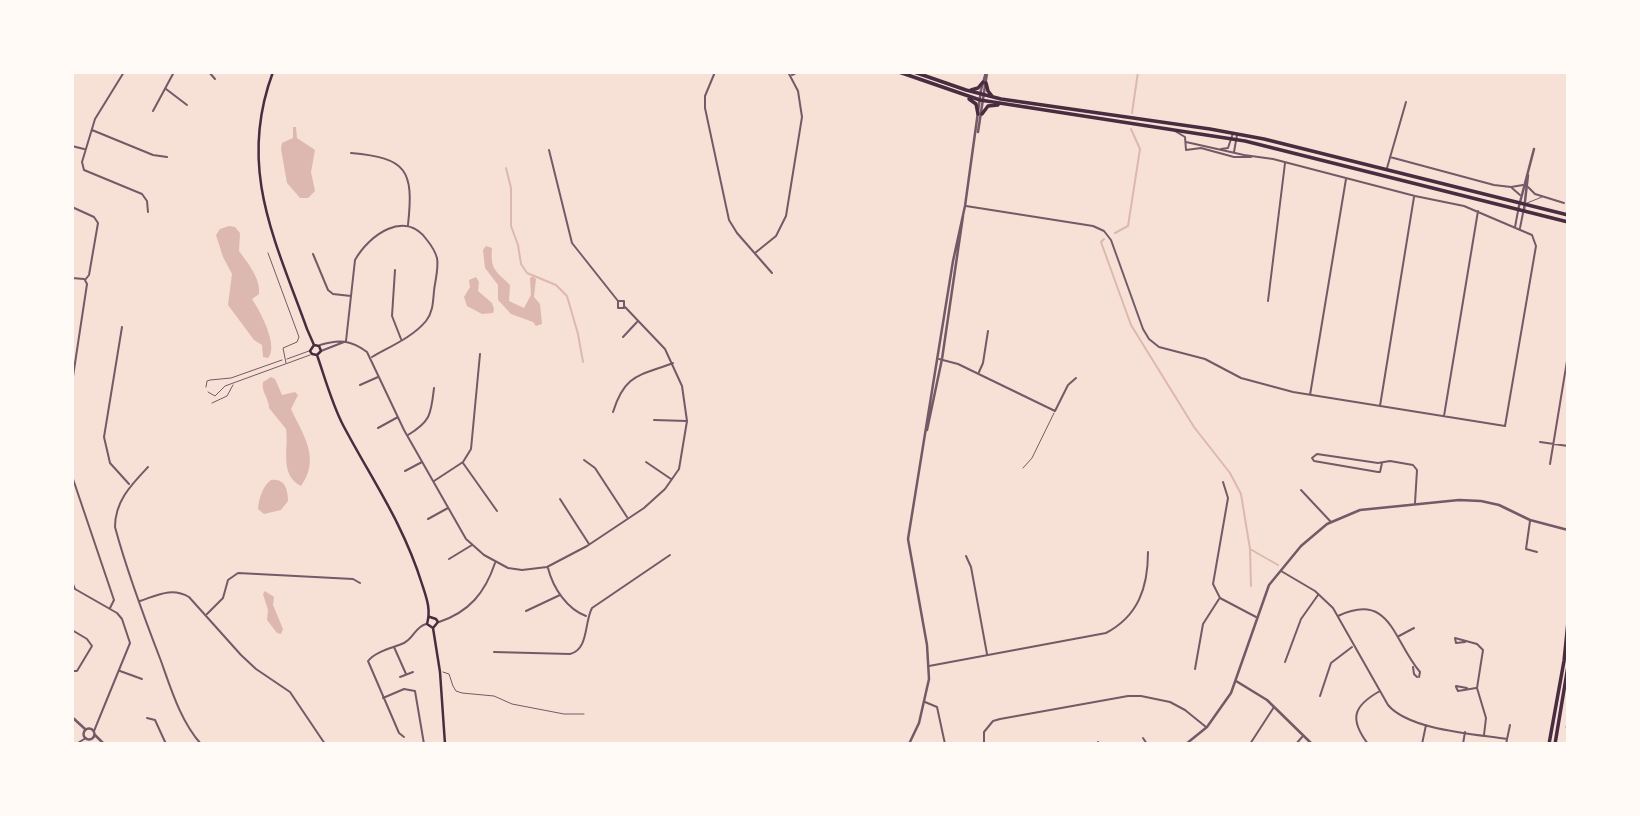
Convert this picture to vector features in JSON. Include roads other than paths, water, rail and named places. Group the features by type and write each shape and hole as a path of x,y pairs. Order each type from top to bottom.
{"main road":[{"path":"273,72 260,120 259,179 267,219 319,353 342,422 386,499 417,568 430,617 427,624 433,628 440,672 445,744"},
{"path":"899,72 965,96 976,104 980,114 989,106 1007,105"},
{"path":"914,72 1007,105 1234,136 1568,222"},
{"path":"966,90 977,89 985,83 993,97"},
{"path":"965,96 993,97 1234,136 1568,215"},
{"path":"316,345 311,352 319,353"},
{"path":"430,617 436,618 438,622 433,628"},
{"path":"1549,744 1567,647 1568,622"},
{"path":"1555,744 1568,666"}],"street":[{"path":"124,72 102,105 82,162 84,170 142,194 147,201 148,212"},
{"path":"153,111 174,72"},
{"path":"209,72 215,79"},
{"path":"715,72 705,96 705,108 730,220 737,233 772,273"},
{"path":"754,253 776,236 786,216 803,117 800,98 788,72"},
{"path":"791,76 798,72"},
{"path":"909,744 925,702 929,666 908,538 987,72"},
{"path":"165,89 187,105"},
{"path":"1387,171 1406,102"},
{"path":"965,205 1093,226 1104,231 1111,240 1135,312 1149,339 1159,347 1205,359 1241,378 1310,395 1505,426 1536,246 1532,234 1478,210 1286,162 1227,155 1203,149 1186,150 1182,134 1169,129"},
{"path":"92,130 153,155 167,157"},
{"path":"1213,148 1227,149 1234,136"},
{"path":"1234,136 1234,152"},
{"path":"1186,142 1252,157"},
{"path":"72,146 86,150"},
{"path":"1514,228 1526,197 1528,172 1534,149"},
{"path":"549,150 572,243 618,301 618,308 625,307"},
{"path":"1227,155 1234,152"},
{"path":"351,153 378,155 399,166 406,173 410,185 408,225"},
{"path":"1390,157 1511,187 1518,191 1523,205"},
{"path":"1268,301 1286,162"},
{"path":"1310,395 1346,178"},
{"path":"1511,187 1526,185"},
{"path":"1526,185 1535,194 1564,203"},
{"path":"1521,196 1526,185"},
{"path":"1526,197 1535,194"},
{"path":"1380,406 1415,196"},
{"path":"72,207 94,217 97,223 89,275 85,280"},
{"path":"1444,417 1478,210"},
{"path":"1521,211 1521,230"},
{"path":"345,342 355,260 371,239 396,225 408,225 418,229 437,257 431,313 420,327 371,358"},
{"path":"313,254 327,290 333,294 351,296"},
{"path":"395,270 392,316 401,339"},
{"path":"72,278 85,280"},
{"path":"72,383 87,284 85,280"},
{"path":"316,345 336,341 358,345 371,358 422,462 472,545 495,562 522,570 547,566 628,519 656,498 678,469 687,421 685,399 673,363 665,349 625,307 624,301 618,301"},
{"path":"623,337 638,321"},
{"path":"122,327 104,438 110,463 131,485"},
{"path":"979,373 984,363 988,331"},
{"path":"319,353 345,342"},
{"path":"433,481 463,463 471,449 480,354"},
{"path":"1550,464 1568,355"},
{"path":"940,359 979,373 1055,411 1068,385 1076,378"},
{"path":"613,412 625,384 633,378 673,363"},
{"path":"360,385 379,376"},
{"path":"408,435 425,424 430,415 434,388"},
{"path":"378,428 398,416"},
{"path":"654,420 687,421"},
{"path":"1540,442 1568,446"},
{"path":"1382,463 1378,472 1314,461 1312,458 1317,454 1413,465 1416,467 1415,504"},
{"path":"584,460 595,468 628,519"},
{"path":"405,471 422,462"},
{"path":"463,463 497,511"},
{"path":"646,463 672,480"},
{"path":"148,467 119,503 115,527 175,698 186,722 201,744"},
{"path":"72,476 114,600 110,609"},
{"path":"1223,482 1228,498 1213,584 1220,598 1256,617"},
{"path":"1301,490 1331,522"},
{"path":"560,499 589,544"},
{"path":"1188,744 1207,727 1231,693 1269,585 1312,535 1331,522 1360,510 1482,500 1530,520 1568,530"},
{"path":"428,519 448,508"},
{"path":"1530,520 1526,549 1537,552"},
{"path":"449,559 472,545"},
{"path":"929,666 1094,637 1119,627 1132,615 1140,602 1148,566 1148,552"},
{"path":"494,652 578,652 582,647 587,617 599,601 670,555"},
{"path":"966,556 971,567 987,654"},
{"path":"438,622 464,610 481,594 495,562"},
{"path":"547,566 550,578 570,607 587,617"},
{"path":"1280,571 1319,594 1337,617 1395,714 1412,723 1507,739"},
{"path":"206,616 223,598 228,580 237,573 353,579 360,583"},
{"path":"72,582 75,589 122,619 130,643 94,733 76,744"},
{"path":"139,601 171,591 189,597 256,669 290,692 326,744"},
{"path":"1285,662 1301,619 1319,594"},
{"path":"526,611 561,595"},
{"path":"1195,669 1203,624 1220,598"},
{"path":"1337,617 1353,609 1373,609 1388,621 1413,666"},
{"path":"404,737 398,733 369,661 372,656 411,639 418,627 427,624"},
{"path":"1398,637 1414,628"},
{"path":"72,630 87,639 92,646 78,671 72,671"},
{"path":"1466,642 1477,644 1484,653 1477,688 1486,718 1484,736"},
{"path":"1320,696 1331,663 1354,646"},
{"path":"394,647 407,674"},
{"path":"119,671 142,679"},
{"path":"400,677 413,672"},
{"path":"1236,681 1255,691 1312,744"},
{"path":"1468,688 1477,688"},
{"path":"383,698 404,689 415,691 424,744"},
{"path":"1368,744 1357,730 1357,714 1365,700 1380,691"},
{"path":"984,744 984,732 993,721 1128,696 1170,702 1207,727"},
{"path":"925,702 937,707 944,744"},
{"path":"1250,744 1274,707"},
{"path":"72,717 85,730 83,733 97,744"},
{"path":"147,718 155,720 166,744"},
{"path":"1422,744 1426,725"},
{"path":"1506,744 1510,725"},
{"path":"85,730 91,728 104,744"},
{"path":"1463,744 1465,732"},
{"path":"1296,744 1303,735"},
{"path":"1143,738 1147,744"}],"lane":[{"path":"1523,205 1544,197"},
{"path":"1564,203 1568,204"},
{"path":"268,253 299,337 298,342 283,348 286,363"},
{"path":"206,387 207,381 210,380 231,379 311,352"},
{"path":"208,392 215,396 225,386 311,352"},
{"path":"231,379 233,383"},
{"path":"212,403 227,396 233,383"},
{"path":"1023,468 1032,458 1055,411"},
{"path":"440,672 449,674 453,686 462,692 494,696 512,704 564,714 584,714"}],"waterway":[{"path":"1132,113 1138,72"},
{"path":"1115,233 1128,226 1140,149 1131,129"},
{"path":"506,168 511,188 511,226 521,264 527,273 556,285 567,296 583,362"},
{"path":"1104,239 1101,242 1131,325 1194,427 1230,473 1241,494 1250,549 1278,565"},
{"path":"1250,549 1251,586"}]}
